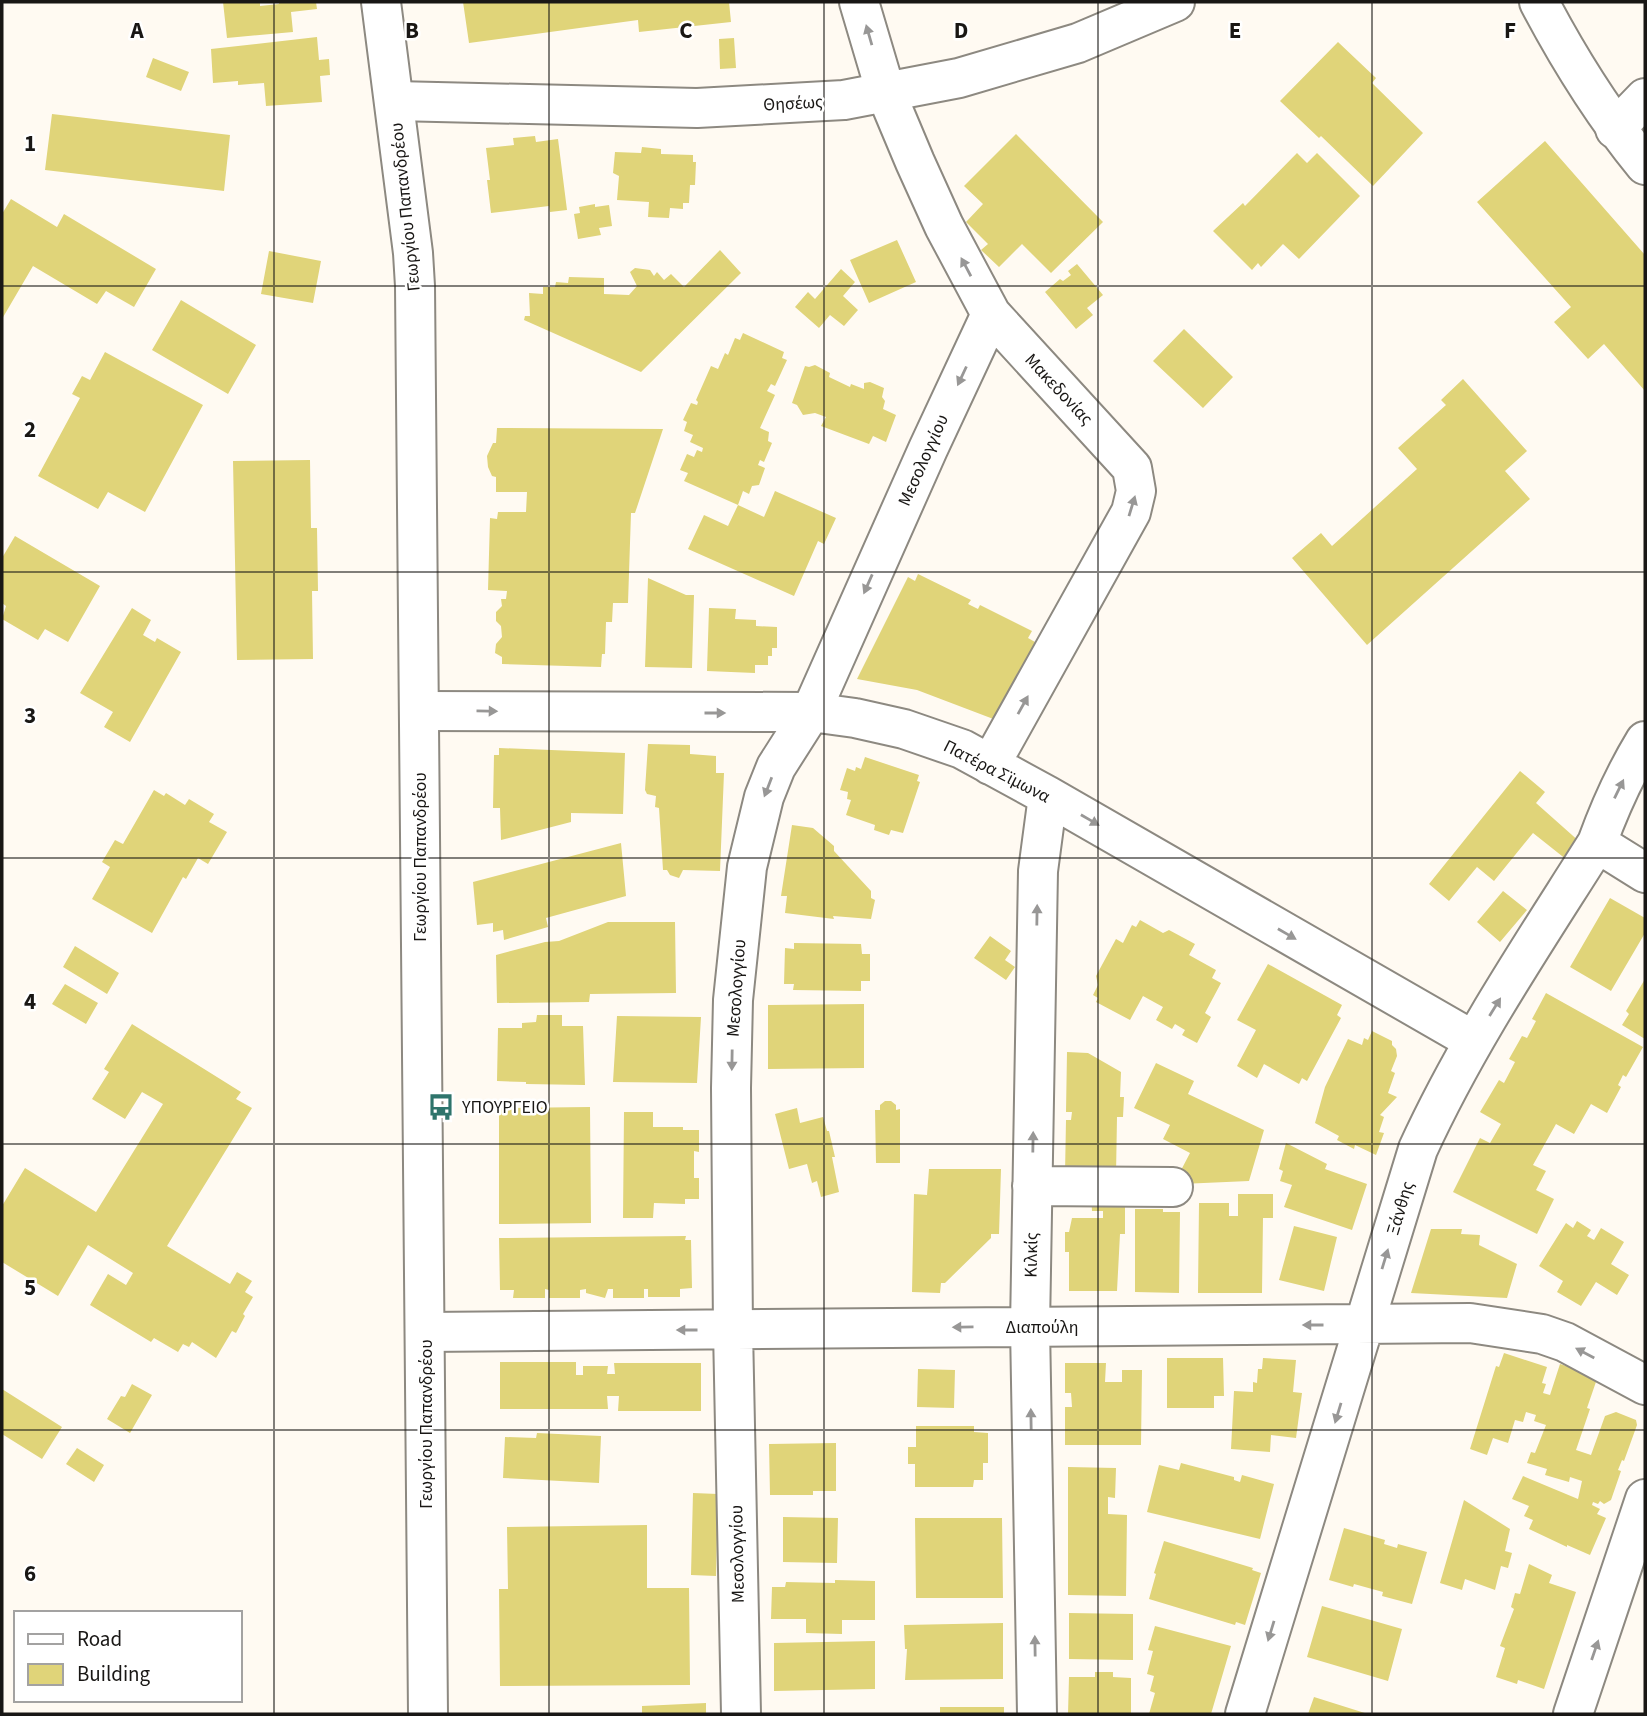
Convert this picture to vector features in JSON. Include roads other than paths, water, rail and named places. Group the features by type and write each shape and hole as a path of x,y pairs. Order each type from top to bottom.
{"street":[{"name":"Γεωργίου Παπανδρέου","path":"381,2 395,101 415,286 428,1714"},
{"name":"Μακεδονίας","path":"859,2 886,93 939,215 990,314 1132,468 1136,491 1131,512 990,765"},
{"name":"Θησέως","path":"395,101 697,108 844,100 959,78 1078,43 1175,2"},
{"path":"1539,2 1615,128 1645,165"},
{"path":"1615,128 1645,98"},
{"name":"Μεσολογγίου","path":"741,1714 733,1330 733,1000 747,867 764,797 776,767 811,712 990,314"},
{"name":"Πατέρα Σϊμωνα","path":"419,711 811,712 904,729 962,749 1048,796 1474,1041"},
{"name":"Ξάνθης","path":"1245,1714 1418,1149 1443,1096 1474,1041 1597,843 1609,808 1645,741"},
{"name":"Κιλκίς","path":"1037,1714 1030,1327 1038,871 1048,796"},
{"path":"1597,843 1645,873"},
{"path":"1032,1186 1173,1187"},
{"name":"Διαπούλη","path":"425,1332 1470,1323 1542,1334 1565,1342 1645,1385"},
{"path":"1573,1714 1645,1499"}],"place":[{"name":"ΥΠΟΥΡΓΕΙΟ","path":"441,1107"}]}
